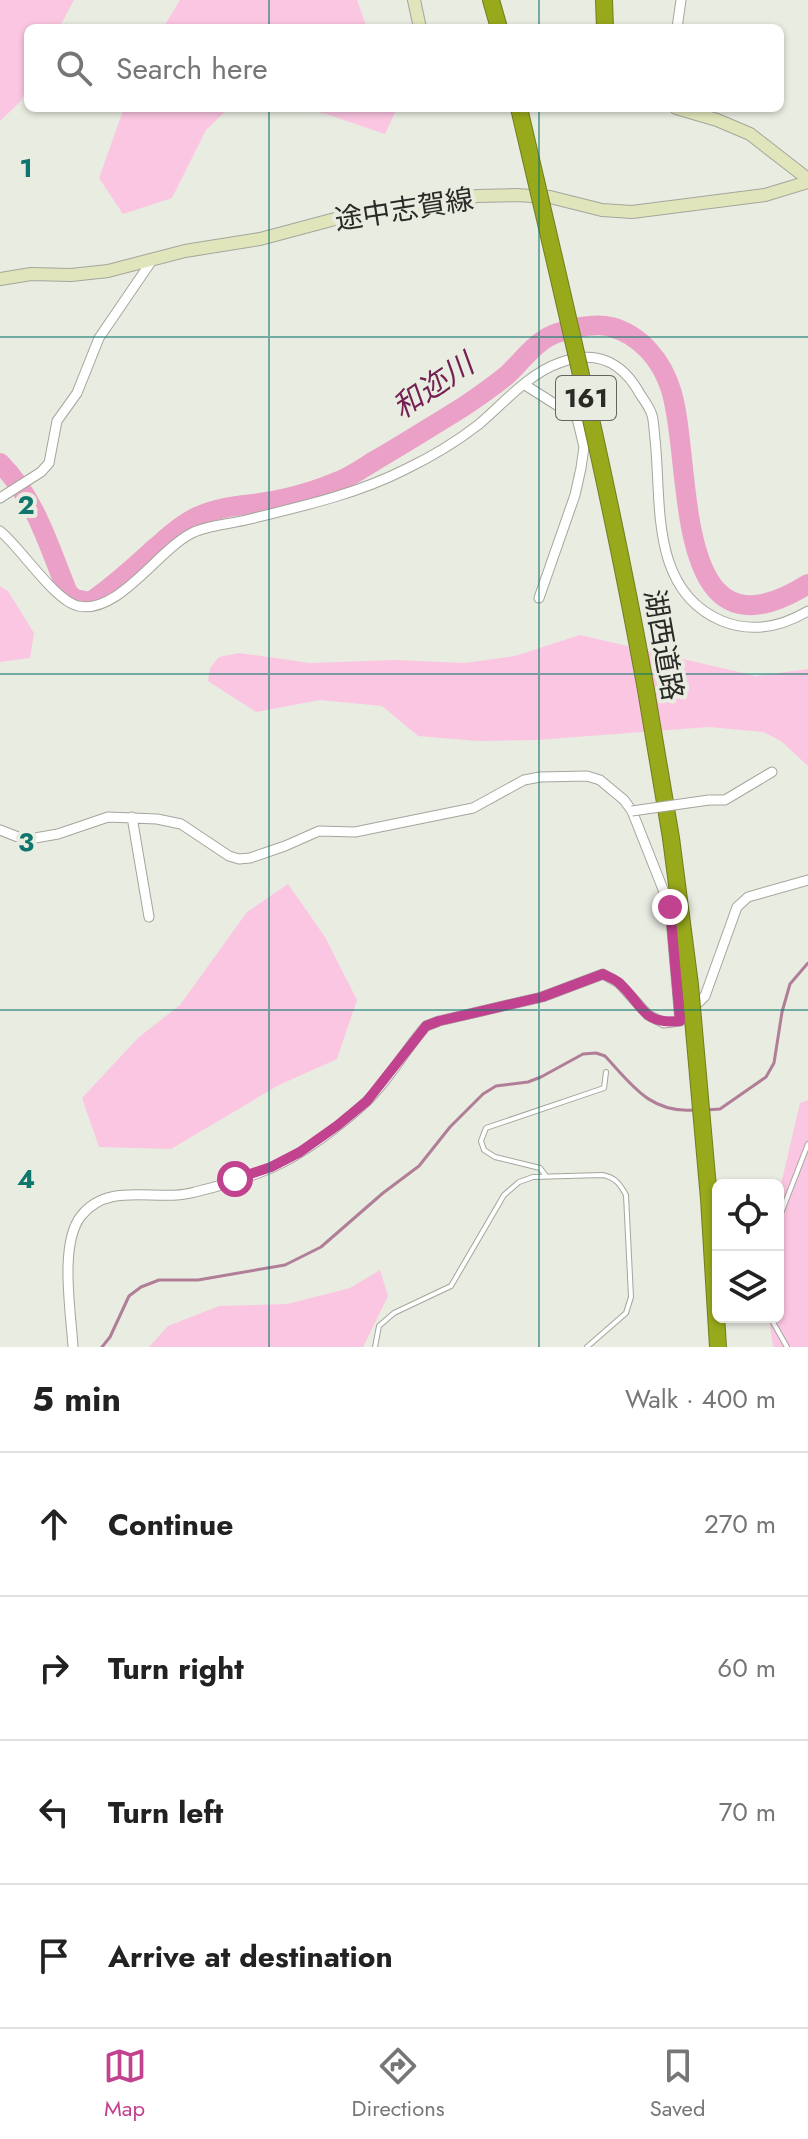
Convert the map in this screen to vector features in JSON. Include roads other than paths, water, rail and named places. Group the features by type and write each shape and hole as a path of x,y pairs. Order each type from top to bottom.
{"highway":[{"path":"494,0 499,24"},
{"path":"604,0 605,24"},
{"name":"湖西道路","path":"520,112 625,576 671,838 690,985 709,1199 718,1347"},
{"name":"湖西道路","path":"709,1199 717,1251"},
{"path":"724,1323 726,1347"}],"main road":[{"path":"414,0 419,24"},
{"path":"690,112 750,134 808,180"},
{"name":"途中志賀線","path":"0,279 31,274 71,275 108,271 185,251 260,239 335,219 477,196 550,197 602,210 632,212 765,195 808,180"}],"street":[{"path":"678,24 681,0"},
{"path":"4,496 41,472 49,463 57,421 77,393 99,338 153,259"},
{"path":"0,531 69,602 91,607 109,600 167,549 196,531 313,504 405,470 476,426 535,377 559,363 587,356 618,366 635,385 652,414 664,550 683,590 702,610 733,625 768,627 785,624 808,611"},
{"path":"525,385 577,418 584,447 575,495 539,598"},
{"path":"632,811 725,800 772,772"},
{"path":"0,830 18,837 35,838 58,834 108,817 157,819 181,824 229,856 250,858 319,831 355,832 473,808 524,780 587,776 600,780 632,811 670,907 680,1021"},
{"path":"132,817 149,917"},
{"path":"73,1347 68,1254 79,1217 92,1205 109,1196 131,1194 163,1197 193,1193 271,1167 300,1152 367,1101 426,1026 439,1021 542,997 603,974 619,983 648,1015 664,1023 680,1021 705,996 737,907 748,897 808,880"}],"lane":[{"path":"546,1176 540,1168 495,1157 484,1150 481,1141 486,1128 604,1088 606,1072"},
{"path":"784,1206 808,1144"},
{"path":"375,1347 379,1326 394,1313 451,1286 504,1195 519,1182 533,1177 602,1175 620,1183 626,1195 631,1297 626,1313 587,1347"},
{"path":"773,1323 787,1347"}],"waterway":[{"name":"和迩川","path":"0,463 32,508 68,593 75,599 90,602 193,519 220,509 276,501 344,479 463,407 507,375 548,337 575,328 611,327 641,343 656,359 667,379 678,423 696,547 709,580 731,601 763,604 808,584"},
{"path":"705,1110 720,1109 766,1077 774,1063 790,984 808,963"},
{"path":"102,1347 129,1296 141,1287 159,1280 198,1280 285,1265 321,1247 419,1166 450,1127 483,1094 496,1086 528,1082 583,1054 596,1053 605,1056 633,1087 653,1102 678,1110 693,1110"}]}
